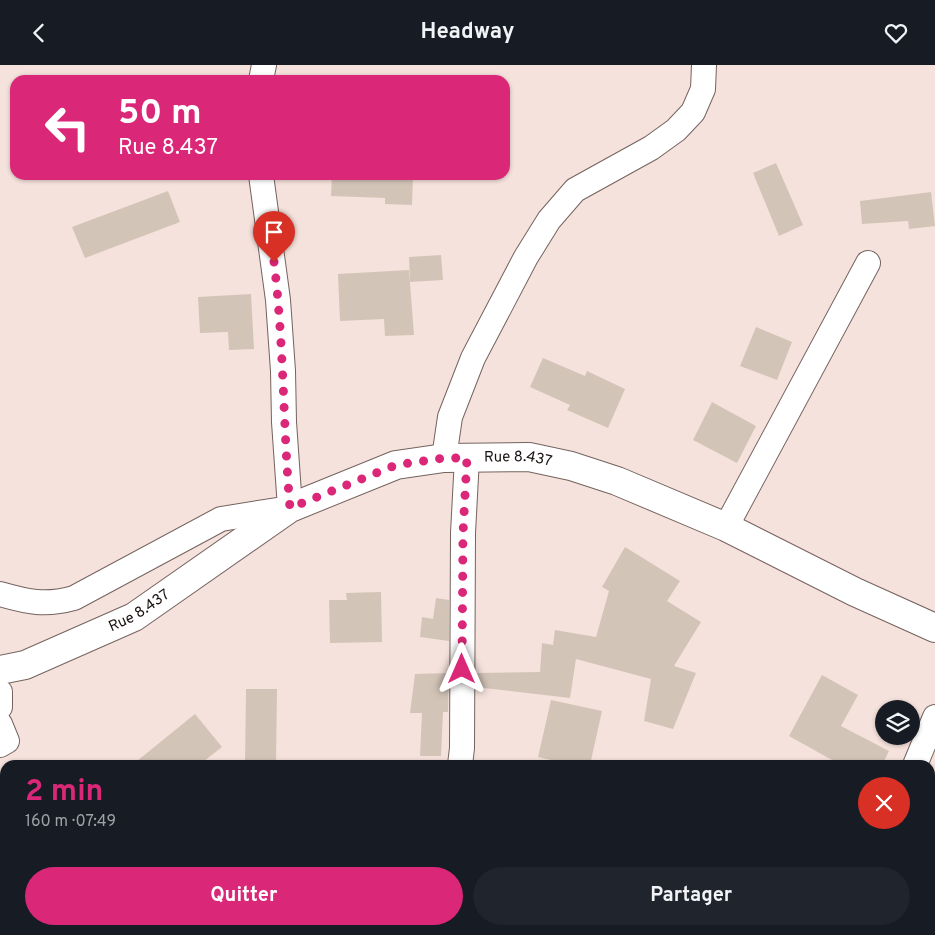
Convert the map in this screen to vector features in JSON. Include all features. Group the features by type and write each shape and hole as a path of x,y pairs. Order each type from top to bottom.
{"main road":[{"name":"Rue 8.437","path":"0,670 25,665 134,617 290,508 396,465 455,458 528,457 571,467 617,481 726,527 855,592 935,628"}],"street":[{"path":"461,760 463,533 450,417 473,358 526,257 549,220 575,190 651,148 676,131 693,112 704,89 704,65"},
{"path":"0,595 36,603 56,603 74,598 221,519 290,508 278,300 263,180"},
{"path":"726,527 868,263"},
{"path":"0,692 0,707"},
{"path":"917,760 935,717"},
{"path":"0,724 7,741 0,745"}],"building":[{"path":"776,163 803,225 779,236 753,173"},
{"path":"332,180 413,180 412,205 385,204 385,198 331,196"},
{"path":"168,191 180,222 85,258 72,227"},
{"path":"931,192 935,226 909,229 908,221 862,224 860,201"},
{"path":"441,255 443,280 410,282 409,257"},
{"path":"409,270 414,335 385,336 384,319 340,321 338,274"},
{"path":"251,294 254,349 229,350 228,332 200,333 198,297"},
{"path":"756,327 792,342 777,380 740,366"},
{"path":"543,358 585,376 587,371 625,389 608,428 567,410 570,405 530,387"},
{"path":"712,402 756,426 737,463 693,440"},
{"path":"625,547 680,581 667,601 701,622 674,666 696,673 673,729 644,721 651,679 576,659 570,698 476,687 476,673 540,672 542,643 553,645 555,630 596,637 609,591 602,587"},
{"path":"381,592 382,642 330,643 329,600 347,600 346,593"},
{"path":"436,598 449,600 449,641 420,637 422,617 433,619"},
{"path":"449,673 448,712 443,712 441,756 420,756 422,713 410,713 415,674"},
{"path":"822,675 858,695 841,726 889,751 884,760 832,760 789,736"},
{"path":"246,689 277,689 276,760 245,760"},
{"path":"551,700 602,711 591,760 552,760 538,757"},
{"path":"195,714 222,747 205,760 138,760"}],"route":[{"path":"274,262 283,371 286,465 290,508 396,465 444,458 467,458 463,533 462,669"}]}
